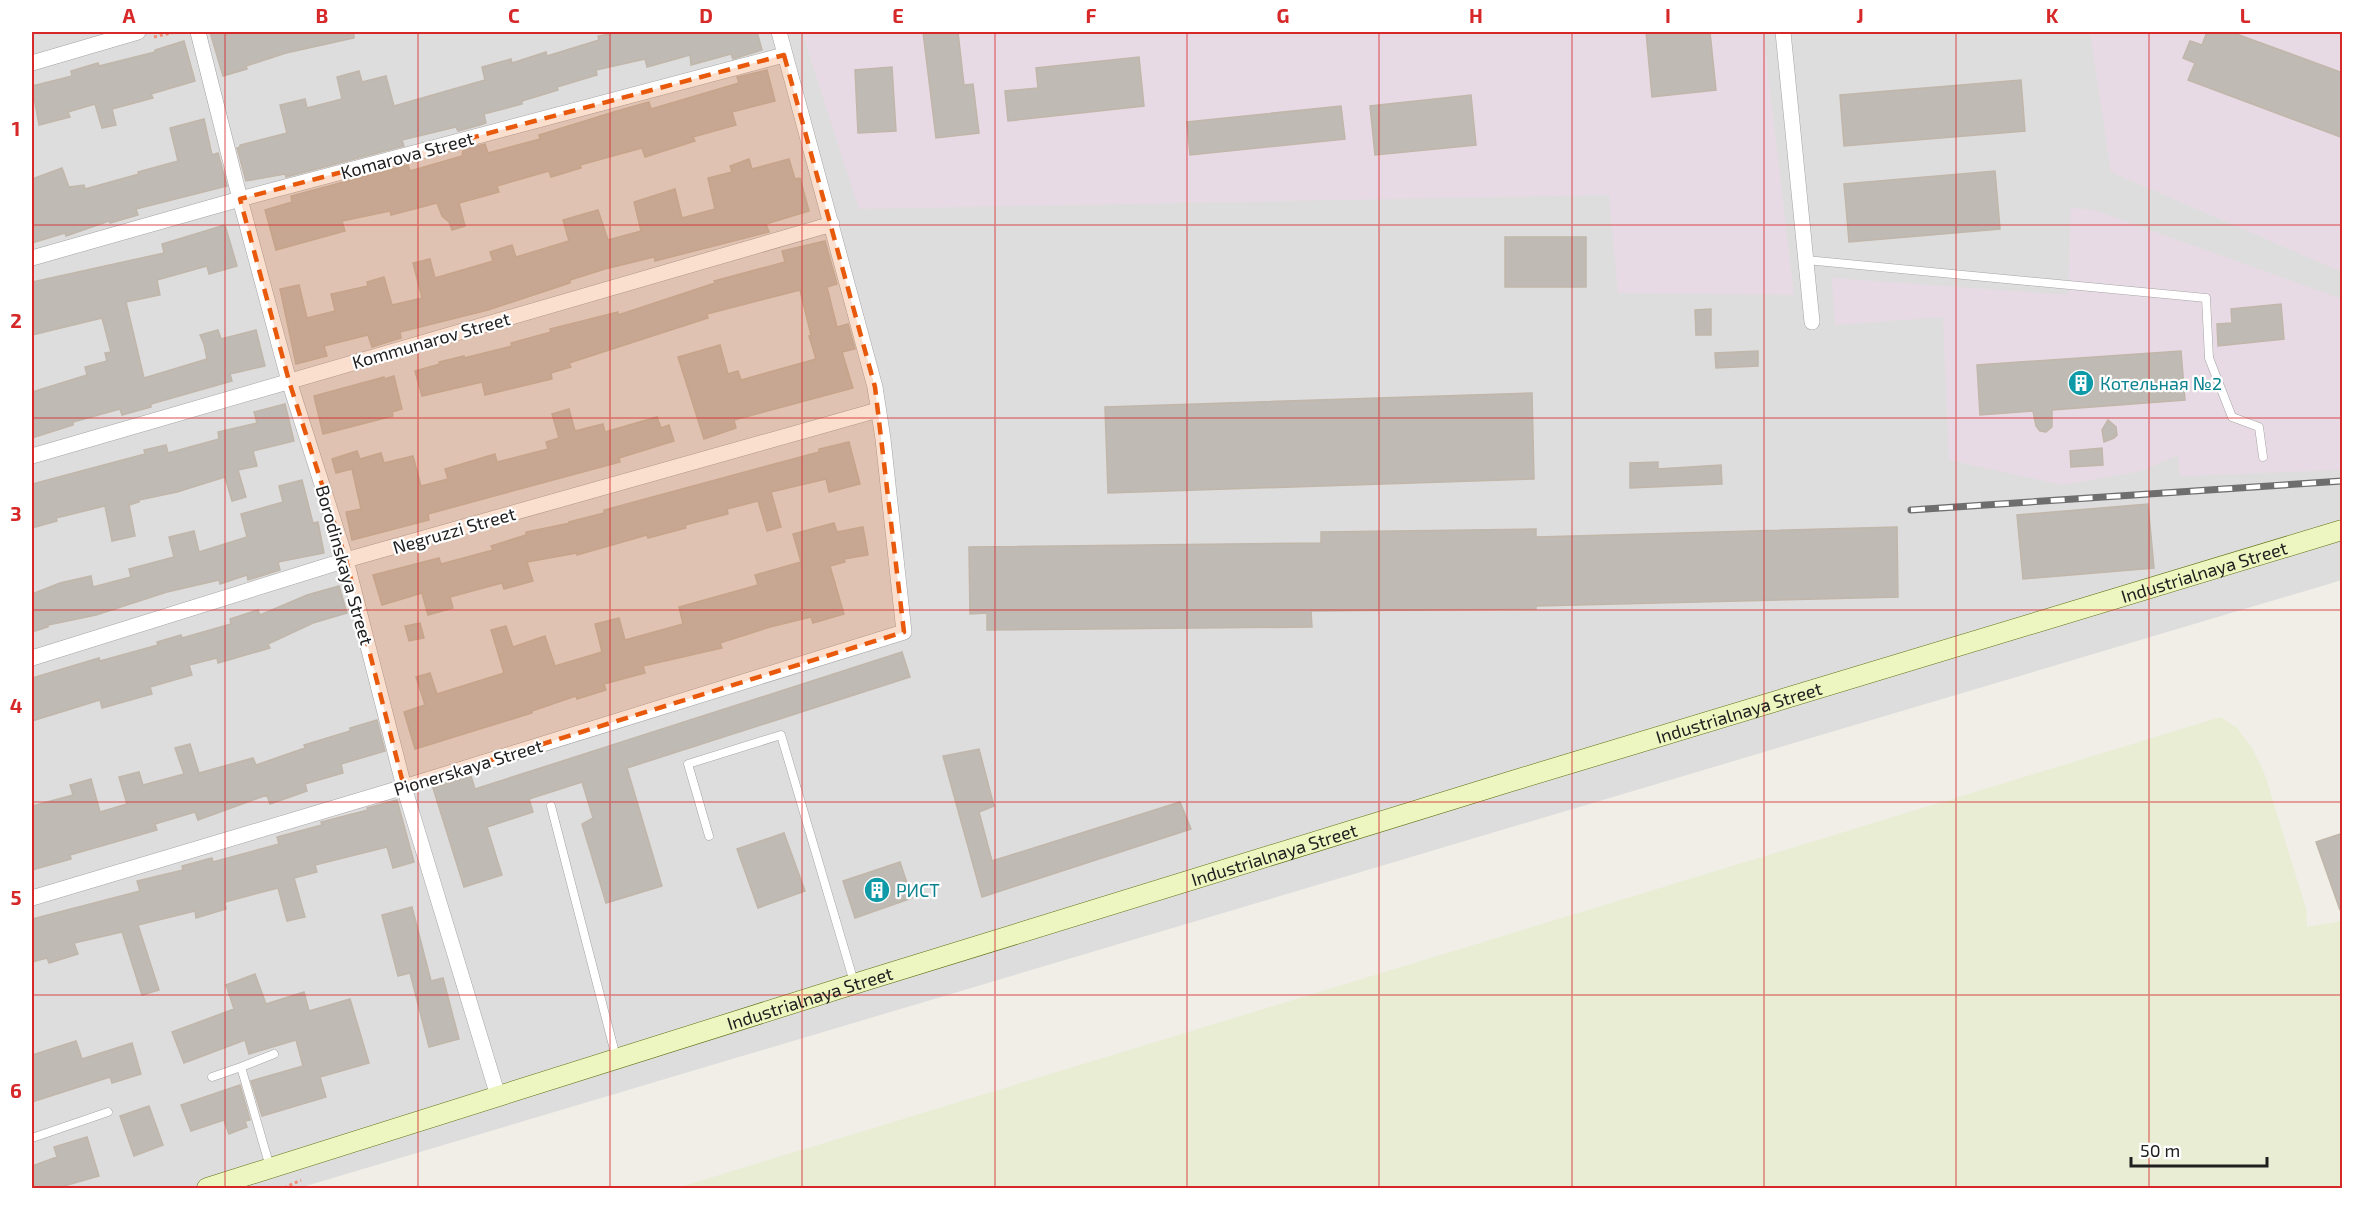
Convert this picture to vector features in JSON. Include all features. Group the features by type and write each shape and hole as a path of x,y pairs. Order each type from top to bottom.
{"main road":[{"name":"Industrialnaya Street","path":"207,1188 854,984 1490,788 2343,530"}],"street":[{"path":"32,63 138,32"},
{"name":"Borodinskaya Street","path":"198,32 289,381 346,560 404,787 498,1096"},
{"path":"778,32 832,224 875,387 878,410"},
{"path":"1783,32 1812,322"},
{"name":"Komarova Street","path":"32,258 240,199 784,55"},
{"name":"Kommunarov Street","path":"32,456 832,224"},
{"name":"Negruzzi Street","path":"32,658 346,560 878,410"},
{"name":"Pionerskaya Street","path":"32,898 404,787 904,633 878,410"}],"lane":[{"path":"1806,260 2206,298 2209,358 2232,417 2259,427 2263,458"},
{"path":"709,836 688,764 781,735 854,984"},
{"path":"551,806 617,1059"},
{"path":"212,1077 274,1054"},
{"path":"241,1067 270,1169"},
{"path":"32,1138 108,1112"}],"highlighted area":[{"path":"784,55 875,387 904,632 404,787 346,560 289,381 240,199"}],"shaded area":[{"path":"32,32 2342,32 2342,580 299,1188 32,1188"},
{"path":"802,32 1763,32 1794,295 1618,293 1609,195 859,209"},
{"path":"2090,32 2342,32 2342,272 2111,172"},
{"path":"2071,208 2094,210 2342,299 2342,470 2180,476 2178,455 2141,471 2062,485 1949,460 1943,317 1835,325 1832,278 2068,295"}],"green space":[{"path":"2221,717 2237,728 2252,748 2265,775 2306,909 2307,927 2342,921 2342,1188 677,1188"}],"building":[{"path":"210,32 354,32 354,38 286,53 223,76"},
{"path":"621,32 757,32 762,50 733,59 731,54 691,65 690,55 647,67 645,59 596,70 597,75 557,87 558,90 522,101 522,104 484,114 486,123 480,125 458,131 456,127 402,140 404,146 286,177 285,174 246,181 237,148 240,145 287,133 280,105 305,99 307,108 342,99 337,77 359,71 362,82 386,76 394,106 485,80 482,67 511,59 512,63 546,52 547,56 599,40 598,36"},
{"path":"923,32 958,32 964,85 973,84 979,133 936,138"},
{"path":"1646,32 1710,32 1716,90 1652,97"},
{"path":"2207,32 2231,32 2343,73 2343,138 2188,80 2195,63 2183,58 2190,41 2202,45"},
{"path":"184,41 195,81 151,94 153,98 112,109 116,125 102,128 95,104 68,112 70,117 39,125 32,86 72,76 71,71 98,63 99,66 155,52 155,50"},
{"path":"1139,57 1144,106 1008,121 1005,91 1038,88 1036,68"},
{"path":"892,67 896,131 858,133 855,70"},
{"path":"767,70 775,101 732,112 736,125 693,137 695,141 645,157 642,148 580,165 581,168 551,177 549,171 497,186 499,192 459,203 465,226 452,230 449,222 442,216 437,203 391,215 390,211 342,221 345,231 276,250 265,210 292,202 291,196 408,165 410,171 462,156 463,150 485,144 488,153 540,139 539,135 649,102 651,109 739,83 737,77"},
{"path":"2021,80 2025,131 1844,146 1840,95"},
{"path":"1471,95 1476,145 1375,155 1370,106"},
{"path":"1341,106 1345,139 1190,155 1187,122"},
{"path":"204,119 212,155 218,153 227,186 136,209 138,215 110,223 109,221 66,236 65,233 32,243 32,179 62,168 69,187 84,185 85,189 178,161 170,128"},
{"path":"749,159 752,169 789,159 795,179 800,178 809,211 766,224 769,232 655,261 654,257 605,269 488,310 400,332 401,338 372,347 368,335 324,346 327,356 296,364 280,289 299,285 307,318 335,311 331,294 368,286 367,282 384,277 392,305 422,298 413,263 430,259 435,278 493,261 490,252 512,245 516,257 569,241 563,220 598,210 608,240 641,231 634,202 675,189 682,218 715,209 708,178 732,172 730,166"},
{"path":"1995,171 2000,229 1849,242 1844,184"},
{"path":"225,225 237,266 209,274 207,266 157,280 160,295 126,302 144,378 207,359 200,335 218,330 221,339 256,330 265,366 230,374 232,381 151,404 151,407 122,415 120,409 73,422 73,425 32,438 32,392 87,375 85,367 107,361 105,353 111,352 102,318 32,335 32,282 164,253 162,244"},
{"path":"1505,237 1586,237 1586,287 1505,287"},
{"path":"825,241 837,284 827,287 837,327 848,324 855,349 842,352 853,388 734,420 736,428 704,439 678,357 720,345 728,374 738,371 741,380 816,359 800,290 707,314 708,318 569,363 571,367 551,373 552,379 485,395 482,382 422,396 415,371 440,364 439,362 512,346 511,343 551,332 550,329 618,312 618,315 715,283 714,281 785,262 782,251"},
{"path":"2281,304 2284,339 2218,346 2217,324 2232,323 2231,309"},
{"path":"1711,309 1711,335 1696,335 1695,310"},
{"path":"1758,351 1758,366 1716,368 1715,353"},
{"name":"Котельная №2","path":"2181,351 2185,400 2052,410 2052,427 2046,432 2040,431 2036,426 2033,411 1980,415 1977,365"},
{"path":"394,376 402,409 392,412 393,416 323,434 314,396"},
{"path":"1532,393 1534,479 1108,493 1105,407"},
{"path":"285,404 294,441 253,451 257,466 238,470 246,497 232,501 225,477 177,492 139,500 129,505 135,536 112,541 105,506 56,518 57,521 32,528 32,484 145,454 144,450 166,445 168,453 219,439 218,432 257,423 254,412"},
{"path":"569,409 575,431 603,424 605,432 657,417 661,428 669,425 674,441 619,458 620,462 428,514 429,520 352,540 346,512 361,509 352,469 336,473 332,459 357,451 360,459 381,453 384,463 413,456 421,486 448,479 445,469 495,454 497,462 548,449 546,442 559,438 552,414"},
{"path":"2108,420 2116,427 2117,435 2104,442 2102,430"},
{"path":"849,442 860,484 829,492 826,479 771,492 781,527 767,531 758,501 727,509 728,514 685,525 686,528 648,538 647,535 577,555 577,553 527,562 533,581 504,589 502,583 450,597 453,608 428,615 422,593 382,605 373,575 439,558 441,564 493,550 491,546 526,535 526,532 570,523 604,513 604,510"},
{"path":"2102,448 2103,465 2071,467 2070,451"},
{"path":"1658,462 1658,469 1721,465 1722,484 1630,488 1630,463"},
{"path":"302,480 313,523 318,522 324,553 278,562 280,570 248,580 247,575 220,584 219,580 167,592 96,615 48,625 48,627 32,632 32,594 60,583 91,576 93,587 131,577 129,569 174,557 169,537 194,531 199,552 247,537 241,514 283,502 279,486"},
{"path":"2148,504 2154,568 2023,579 2017,515"},
{"path":"834,523 837,532 863,527 868,555 844,559 845,562 830,566 844,614 813,623 811,617 770,627 720,643 722,648 643,666 645,673 604,684 606,690 577,699 576,696 532,711 532,713 415,749 404,712 425,705 416,677 430,673 437,694 504,673 491,630 506,626 513,647 545,636 555,666 602,652 595,624 619,618 625,640 683,624 679,607 758,585 755,575 801,562 793,534"},
{"path":"1897,527 1898,597 1536,606 1536,609 1311,611 1312,627 987,630 987,613 970,614 969,547 1321,543 1321,532 1536,529 1536,537"},
{"path":"339,586 347,613 313,623 268,644 270,648 218,663 217,658 189,665 192,675 150,687 152,694 102,708 100,700 32,721 32,678 99,658 100,661 158,645 157,642 181,635 182,638 231,624 230,619 258,610 260,615 307,595"},
{"path":"420,623 424,638 409,641 405,626"},
{"path":"902,652 910,677 627,768 662,886 606,903 582,824 593,818 582,782 529,799 533,812 487,827 502,875 464,887 433,788 471,776 475,789"},
{"path":"377,720 385,751 341,764 343,773 305,784 307,791 270,804 267,795 198,820 195,812 155,824 157,830 70,855 71,859 32,870 32,806 73,795 70,785 91,779 100,812 127,804 119,777 139,772 143,785 184,774 175,748 190,744 199,773 253,758 256,765 305,748 304,745"},
{"path":"979,749 994,806 979,812 992,861 1180,802 1191,829 982,897 943,756"},
{"path":"397,800 414,862 393,868 387,847 315,865 317,872 294,878 305,917 287,921 278,888 225,902 226,909 196,918 195,911 138,925 159,990 142,995 122,932 74,943 78,954 49,963 47,958 32,962 32,919 140,891 137,881 183,870 182,866 212,858 213,862 279,844 277,837"},
{"path":"784,833 805,891 758,908 737,849"},
{"path":"2343,833 2343,910 2340,910 2316,842"},
{"name":"РИСТ","path":"900,862 912,898 855,918 843,881"},
{"path":"412,907 431,981 443,978 459,1039 429,1047 410,973 398,976 382,915"},
{"path":"255,974 266,1004 304,992 309,1011 350,999 369,1063 320,1077 326,1097 262,1116 251,1081 303,1066 296,1040 249,1054 245,1040 184,1063 172,1032 234,1009 226,985"},
{"path":"76,1041 82,1059 132,1043 141,1074 112,1083 110,1077 32,1102 32,1055"},
{"path":"240,1085 250,1120 245,1121 247,1127 229,1134 224,1120 191,1131 181,1105"},
{"path":"149,1106 163,1145 134,1156 120,1116"},
{"path":"87,1137 99,1176 57,1188 32,1188 32,1166 57,1157 54,1147"}],"railway":[{"path":"1911,510 2342,481"}],"place":[{"name":"Котельная №2","path":"2081,383"},
{"name":"РИСТ","path":"877,890"}]}
